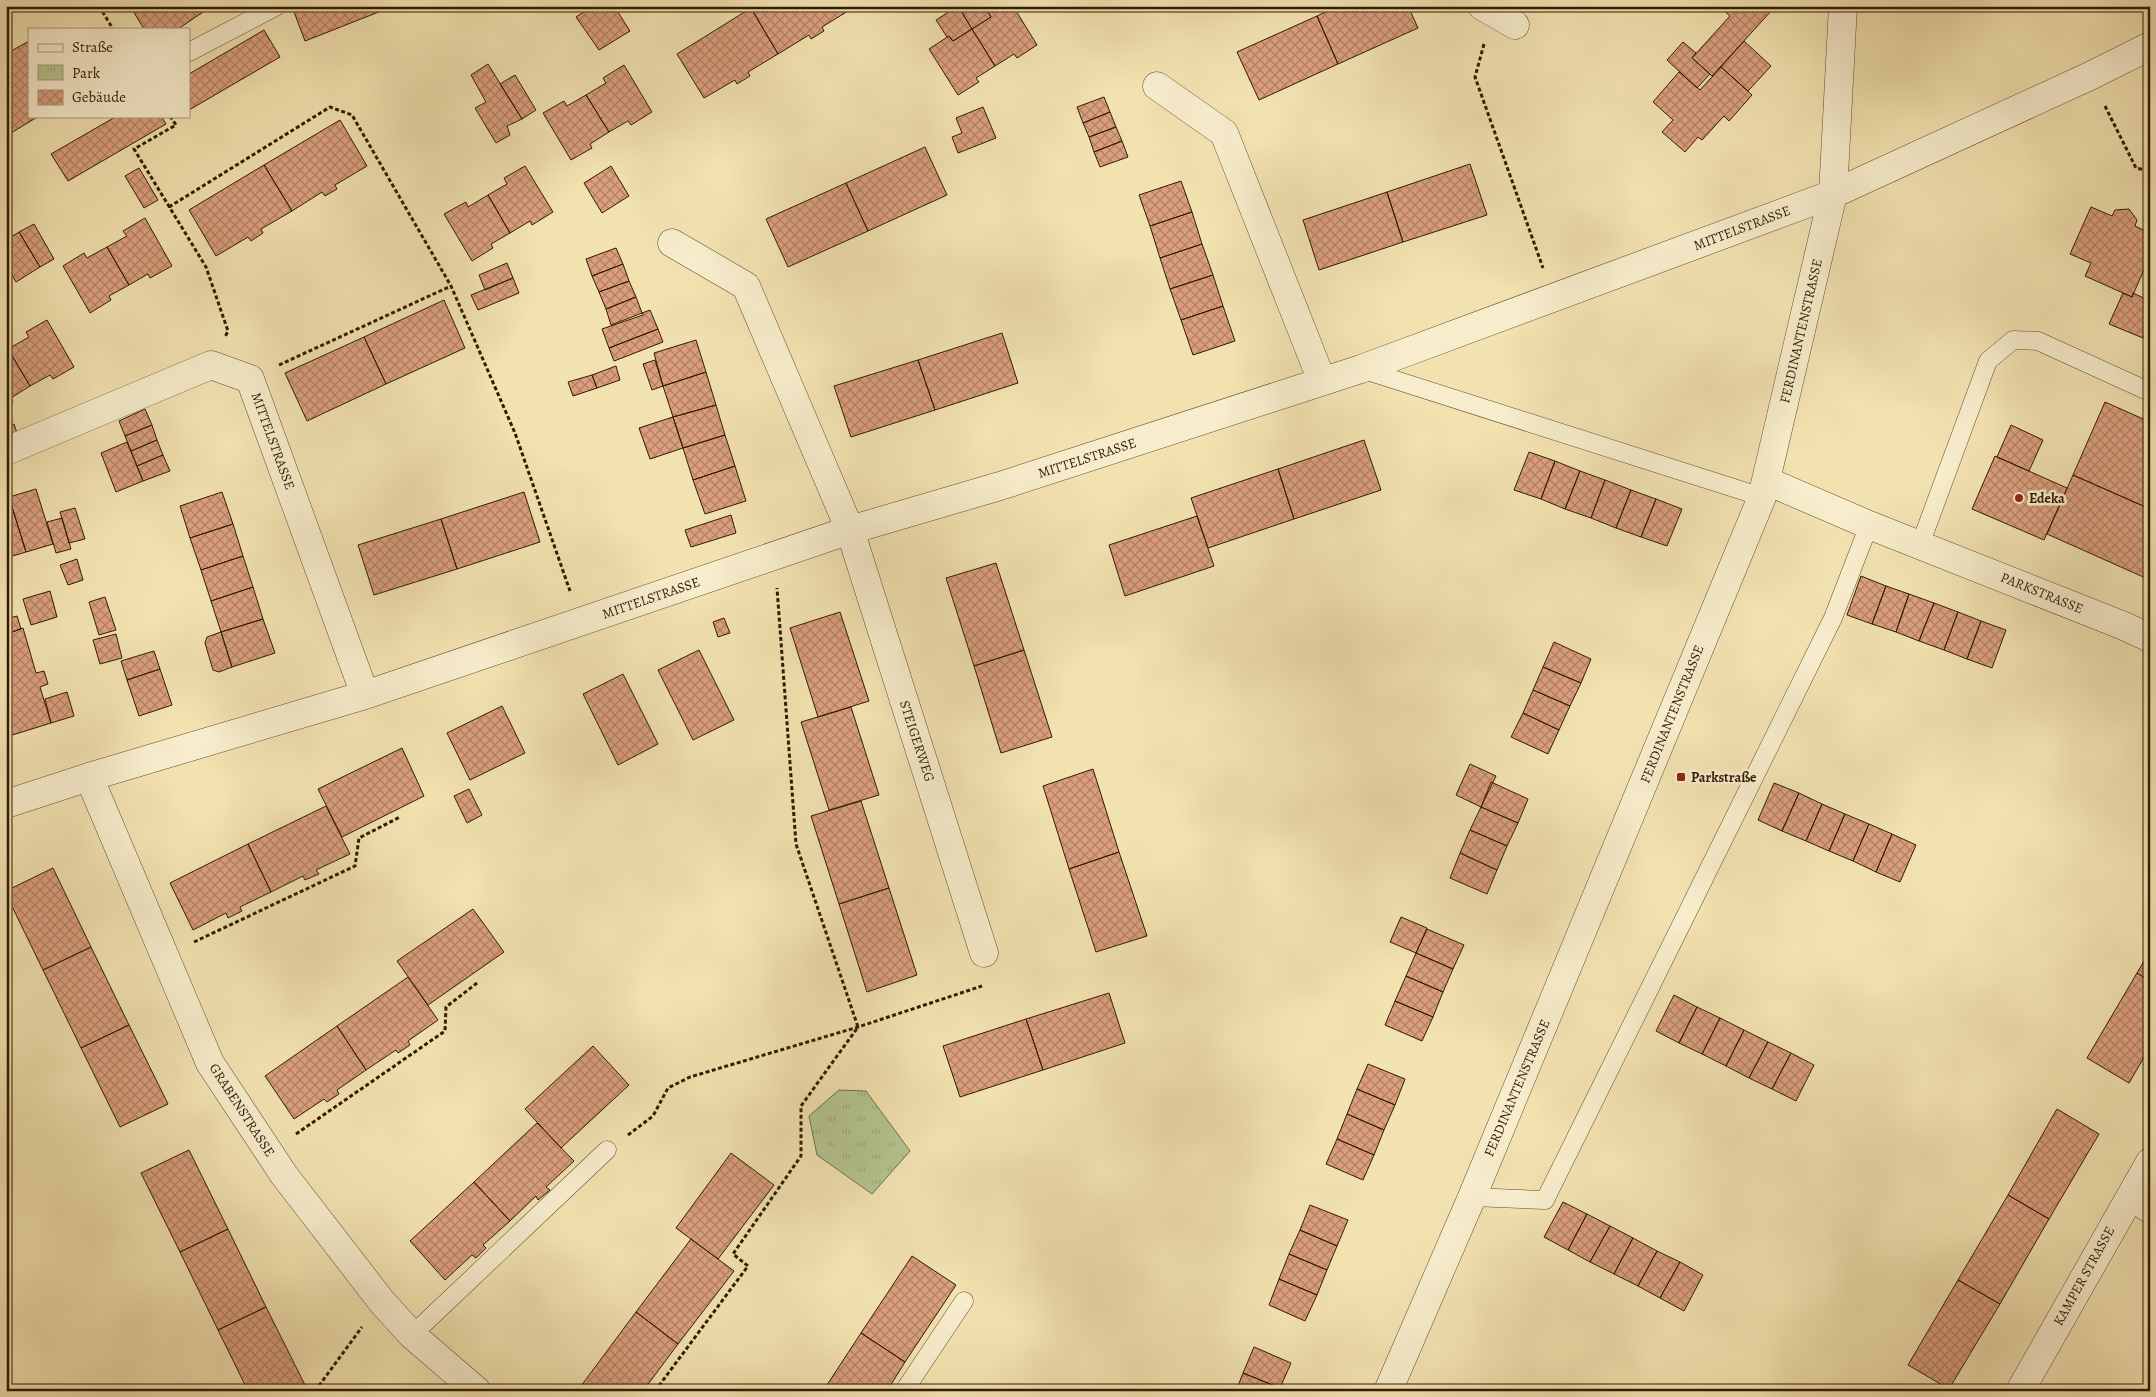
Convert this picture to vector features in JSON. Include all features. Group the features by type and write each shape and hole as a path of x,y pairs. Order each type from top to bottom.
{"street":[{"name":"FERDINANTENSTRASSE","path":"1388,1391 1472,1197 1764,489 1833,194 1843,6"},
{"name":"MITTELSTRASSE","path":"6,804 89,777 366,694 850,530 1000,486 1361,369 1833,194 2090,76 2150,46"},
{"path":"1157,86 1224,133 1322,381"},
{"path":"672,242 746,286 850,530"},
{"name":"MITTELSTRASSE","path":"212,365 250,379 366,694"},
{"path":"6,451 212,365"},
{"name":"PARKSTRASSE","path":"1764,489 1869,525 2150,638"},
{"name":"STEIGERWEG","path":"850,530 984,953"},
{"name":"GRABENSTRASSE","path":"89,777 210,1064 270,1153 382,1302 412,1335 477,1391"},
{"name":"KAMPER STRASSE","path":"2020,1391 2150,1162"}],"lane":[{"path":"190,51 268,8"},
{"path":"1920,545 1988,361 2013,340 2038,341 2150,392"},
{"path":"1361,369 1764,489"},
{"path":"1472,1197 1545,1200 1832,618 1869,525"},
{"path":"412,1335 607,1150"},
{"path":"2127,1200 2150,1215"},
{"path":"904,1391 964,1301"}],"path":[{"path":"98,6 112,28"},
{"path":"1497,14 1475,77 1554,298"},
{"path":"2090,76 2136,168 2150,171"},
{"path":"169,207 330,107 352,115 451,286 515,433 581,622"},
{"path":"171,118 176,125 134,149 206,267 228,330 212,365"},
{"path":"250,379 451,286"},
{"path":"775,555 796,844 858,1027"},
{"path":"164,956 355,866 359,838 400,817"},
{"path":"607,1150 653,1116 668,1088 690,1078 858,1027 994,982 984,953"},
{"path":"270,1153 445,1031 446,1007 477,983"},
{"path":"655,1391 748,1266 733,1254 801,1156 801,1106 858,1027"},
{"path":"315,1391 382,1302"}],"green space":[{"path":"839,1090 866,1091 910,1151 872,1194 817,1155 809,1116"}],"building":[{"path":"130,6 212,6 179,28 143,28"},
{"path":"308,6 394,6 305,41 294,12"},
{"path":"593,6 614,6 630,31 599,50 576,17"},
{"path":"754,6 852,6 853,8 822,27 824,31 811,39 809,35 778,54 751,8"},
{"path":"958,6 972,29 953,41 949,36 947,37 936,20"},
{"path":"958,6 997,6 988,12 991,17 972,29"},
{"path":"997,6 1013,6 1037,45 1017,58 1014,54 995,66 972,29 991,17 988,12"},
{"path":"1338,6 1408,6 1418,28 1338,64 1317,16"},
{"path":"1719,6 1767,6 1772,10 1712,76 1692,58 1730,16"},
{"path":"751,8 778,54 748,72 750,76 737,84 735,80 704,98 677,54"},
{"path":"1317,16 1338,64 1259,100 1237,52"},
{"path":"972,29 995,66 976,78 979,82 958,95 929,49 949,36 953,41"},
{"path":"264,30 280,57 190,109 190,73"},
{"path":"1744,41 1771,66 1748,91 1721,67"},
{"path":"28,42 28,118 36,118 6,136 6,54"},
{"path":"1683,42 1696,53 1692,58 1710,74 1697,88 1667,60"},
{"path":"488,64 522,119 507,126 510,135 496,143 475,108 486,102 471,75"},
{"path":"624,65 652,112 631,125 628,121 609,132 586,95 606,83 603,78"},
{"path":"1721,67 1752,95 1729,121 1724,116 1702,140 1698,137 1685,152 1662,132 1673,120 1653,102 1679,72 1700,90"},
{"path":"515,75 536,110 522,119 500,84"},
{"path":"586,95 609,132 590,144 592,148 571,160 543,113 564,101 567,106"},
{"path":"1104,97 1110,112 1083,123 1077,107"},
{"path":"983,107 996,138 958,153 952,137 962,133 956,118"},
{"path":"1110,112 1116,127 1089,137 1083,123"},
{"path":"114,118 162,118 166,124 68,181 51,154"},
{"path":"340,120 367,166 335,185 337,189 325,196 322,192 292,211 264,165"},
{"path":"1116,127 1122,141 1094,152 1089,137"},
{"path":"1122,141 1128,157 1100,167 1094,152"},
{"path":"925,147 947,195 868,231 846,183"},
{"path":"1470,164 1487,215 1403,242 1387,192"},
{"path":"264,165 292,211 261,229 263,233 251,241 248,237 216,256 189,210"},
{"path":"525,166 553,212 532,225 530,221 510,233 488,195 507,184 504,178"},
{"path":"611,166 629,196 602,213 584,183"},
{"path":"139,168 158,200 144,208 125,176"},
{"path":"1181,181 1192,212 1150,226 1139,195"},
{"path":"846,183 868,231 788,267 766,219"},
{"path":"1387,192 1403,242 1319,270 1303,220"},
{"path":"488,195 510,233 491,244 493,248 472,261 444,214 466,202 468,207"},
{"path":"2091,207 2112,216 2115,210 2129,209 2137,220 2135,226 2150,233 2150,256 2132,297 2085,276 2091,263 2070,254"},
{"path":"1192,212 1202,244 1160,258 1150,226"},
{"path":"145,218 172,266 150,278 148,274 129,285 107,247 127,236 123,231"},
{"path":"34,224 54,259 40,267 19,232"},
{"path":"19,232 40,267 16,282 6,265 6,240"},
{"path":"1202,244 1213,275 1170,289 1160,258"},
{"path":"107,247 129,285 109,296 111,300 90,313 63,266 84,253 87,258"},
{"path":"616,248 623,264 592,276 586,259"},
{"path":"507,263 513,278 485,290 479,275"},
{"path":"623,264 629,281 599,292 592,276"},
{"path":"1213,275 1223,306 1181,320 1170,289"},
{"path":"513,278 519,293 478,310 471,295"},
{"path":"629,281 636,297 606,309 599,292"},
{"path":"2123,293 2132,297 2133,293 2150,301 2150,322 2143,338 2109,324"},
{"path":"636,297 642,313 611,325 606,309"},
{"path":"444,300 465,348 386,384 364,337"},
{"path":"1223,306 1235,341 1193,355 1181,320"},
{"path":"650,310 658,329 609,348 602,329 643,315 642,313"},
{"path":"47,320 74,367 53,379 50,375 30,386 8,349 29,337 26,332"},
{"path":"658,329 663,342 614,361 609,348"},
{"path":"1002,333 1018,383 935,410 918,360"},
{"path":"364,337 386,384 307,421 285,373"},
{"path":"696,340 706,372 663,386 654,353"},
{"path":"8,349 30,386 11,398 13,402 6,406 6,350"},
{"path":"655,360 663,386 652,390 643,364"},
{"path":"918,360 935,410 851,437 834,386"},
{"path":"616,366 620,380 597,388 592,375"},
{"path":"706,372 716,405 673,417 663,386"},
{"path":"592,375 597,388 573,396 568,382"},
{"path":"2105,402 2150,422 2150,509 2073,475"},
{"path":"716,405 725,435 683,448 673,417"},
{"path":"145,409 152,425 125,436 119,421"},
{"path":"673,417 683,448 650,459 639,428"},
{"path":"14,424 20,442 6,448 6,427"},
{"path":"152,425 157,440 131,451 125,436"},
{"path":"2011,425 2043,440 2029,471 1997,457"},
{"path":"725,435 735,466 693,480 683,448"},
{"path":"157,440 163,455 137,466 131,451"},
{"path":"1364,440 1381,490 1294,519 1278,469"},
{"path":"127,442 143,481 116,492 101,453"},
{"path":"1529,452 1555,461 1541,499 1514,490"},
{"path":"163,455 170,471 143,481 137,466"},
{"name":"Edeka","path":"1995,456 2067,488 2044,540 1972,509"},
{"path":"1555,461 1580,471 1565,509 1541,499"},
{"path":"735,466 746,501 705,514 693,480"},
{"path":"1278,469 1294,519 1208,548 1191,498"},
{"path":"1580,471 1605,480 1591,518 1565,509"},
{"path":"2073,475 2150,509 2150,580 2047,534"},
{"path":"1605,480 1631,490 1616,528 1591,518"},
{"path":"36,489 53,544 26,552 9,497"},
{"path":"1631,490 1656,499 1641,537 1616,528"},
{"path":"222,492 233,524 190,538 180,506"},
{"path":"524,492 540,542 457,569 441,519"},
{"path":"9,497 26,552 6,558 6,498"},
{"path":"1656,499 1682,509 1667,546 1641,537"},
{"path":"75,508 85,539 69,543 60,512"},
{"path":"731,515 736,533 691,547 685,530"},
{"path":"1197,516 1214,566 1125,596 1109,545"},
{"path":"62,518 71,549 56,553 47,522"},
{"path":"441,519 457,569 374,595 358,545"},
{"path":"233,524 243,556 201,570 190,538"},
{"path":"243,556 253,587 211,601 201,570"},
{"path":"77,559 83,580 68,585 60,565"},
{"path":"996,563 1024,650 974,666 946,578"},
{"path":"1861,576 1886,586 1872,624 1847,615"},
{"path":"1886,586 1909,594 1896,632 1872,624"},
{"path":"253,587 263,619 221,632 211,601"},
{"path":"50,591 57,617 31,625 23,599"},
{"path":"1909,594 1934,603 1919,641 1896,632"},
{"path":"105,597 116,630 99,635 89,602"},
{"path":"1934,603 1958,612 1944,650 1919,641"},
{"path":"840,612 869,701 818,717 790,628"},
{"path":"1958,612 1981,621 1967,659 1944,650"},
{"path":"17,616 21,629 6,634 6,619"},
{"path":"724,618 730,633 718,637 713,622"},
{"path":"263,619 275,653 232,667 221,632"},
{"path":"1981,621 2006,630 1992,668 1967,659"},
{"path":"23,628 36,673 44,671 48,684 40,687 51,723 6,737 6,634"},
{"path":"221,632 232,667 219,672 213,670 205,643 207,637"},
{"path":"116,634 122,658 100,664 93,640"},
{"path":"1554,642 1591,659 1581,683 1543,667"},
{"path":"699,650 734,720 693,740 658,670"},
{"path":"1024,650 1052,737 1001,753 974,666"},
{"path":"154,651 160,669 127,680 121,661"},
{"path":"1543,667 1581,683 1570,706 1533,690"},
{"path":"160,669 172,705 139,716 127,680"},
{"path":"623,674 658,744 618,765 583,694"},
{"path":"1533,690 1570,706 1559,730 1523,713"},
{"path":"67,692 74,716 51,723 45,699"},
{"path":"502,706 525,753 470,780 447,733"},
{"path":"851,707 879,795 829,810 801,722"},
{"path":"1523,713 1559,730 1548,754 1511,737"},
{"path":"402,748 424,796 342,837 318,789"},
{"path":"1470,764 1496,776 1481,807 1456,795"},
{"path":"1093,769 1119,852 1069,869 1043,786"},
{"path":"1491,782 1528,799 1518,823 1481,807"},
{"path":"1774,783 1799,793 1782,831 1758,820"},
{"path":"469,789 482,815 467,823 454,796"},
{"path":"1799,793 1822,804 1806,841 1782,831"},
{"path":"861,801 889,888 839,904 811,816"},
{"path":"1822,804 1845,814 1829,851 1806,841"},
{"path":"326,806 350,854 316,870 319,874 305,880 303,876 271,892 248,844"},
{"path":"1481,807 1518,823 1507,846 1470,830"},
{"path":"1845,814 1869,824 1853,861 1829,851"},
{"path":"1869,824 1892,834 1876,872 1853,861"},
{"path":"1470,830 1507,846 1497,870 1460,853"},
{"path":"1892,834 1916,845 1900,882 1876,872"},
{"path":"248,844 271,892 240,907 242,911 228,918 226,913 193,930 170,883"},
{"path":"1119,852 1147,936 1096,952 1069,869"},
{"path":"1460,853 1497,870 1487,894 1450,878"},
{"path":"53,868 91,947 43,970 6,891"},
{"path":"889,888 917,975 867,992 839,904"},
{"path":"473,909 504,952 428,1005 397,961"},
{"path":"1401,917 1427,928 1416,953 1390,942"},
{"path":"1427,929 1464,945 1453,969 1416,953"},
{"path":"91,947 129,1025 81,1048 43,970"},
{"path":"2150,951 2150,981 2137,973"},
{"path":"1416,953 1453,969 1443,992 1406,976"},
{"path":"2137,973 2150,981 2150,1047 2129,1083 2087,1058"},
{"path":"1406,976 1443,992 1433,1017 1395,1001"},
{"path":"408,977 438,1020 408,1041 410,1045 398,1053 396,1050 366,1070 337,1026"},
{"path":"1109,993 1125,1043 1043,1070 1026,1019"},
{"path":"1674,995 1697,1007 1679,1043 1656,1031"},
{"path":"1395,1001 1433,1017 1422,1041 1385,1025"},
{"path":"1697,1007 1720,1018 1702,1054 1679,1043"},
{"path":"1720,1018 1744,1030 1726,1066 1702,1054"},
{"path":"1026,1019 1043,1070 960,1097 943,1046"},
{"path":"129,1025 168,1104 120,1127 81,1048"},
{"path":"337,1026 366,1070 337,1090 339,1094 327,1102 324,1099 294,1119 265,1076"},
{"path":"1744,1030 1768,1042 1749,1078 1726,1066"},
{"path":"1768,1042 1791,1053 1772,1089 1749,1078"},
{"path":"593,1046 629,1085 561,1148 525,1109"},
{"path":"1791,1053 1814,1065 1796,1101 1772,1089"},
{"path":"1368,1064 1405,1079 1395,1105 1357,1089"},
{"path":"1357,1089 1395,1105 1384,1130 1347,1114"},
{"path":"2057,1109 2099,1134 2049,1219 2008,1195"},
{"path":"1347,1114 1384,1130 1374,1155 1337,1139"},
{"path":"537,1123 574,1161 546,1187 550,1190 538,1200 536,1196 510,1221 474,1182"},
{"path":"1337,1139 1374,1155 1363,1180 1326,1164"},
{"path":"189,1150 228,1229 180,1252 141,1173"},
{"path":"731,1153 774,1185 718,1259 676,1228"},
{"path":"474,1182 510,1221 483,1245 486,1248 476,1258 472,1255 445,1280 410,1241"},
{"path":"2008,1195 2049,1219 2000,1304 1958,1280"},
{"path":"1563,1202 1587,1214 1568,1250 1544,1237"},
{"path":"1310,1205 1348,1220 1337,1246 1300,1230"},
{"path":"1587,1214 1610,1226 1590,1262 1568,1250"},
{"path":"1610,1226 1633,1238 1614,1274 1590,1262"},
{"path":"228,1229 266,1307 218,1330 180,1252"},
{"path":"1300,1230 1337,1246 1327,1270 1289,1254"},
{"path":"1633,1238 1657,1251 1638,1286 1614,1274"},
{"path":"691,1239 734,1271 678,1344 636,1312"},
{"path":"1657,1251 1680,1262 1660,1298 1638,1286"},
{"path":"1289,1254 1327,1270 1317,1295 1279,1279"},
{"path":"912,1256 956,1285 905,1362 861,1333"},
{"path":"1680,1262 1703,1275 1684,1311 1660,1298"},
{"path":"1279,1279 1317,1295 1305,1321 1269,1305"},
{"path":"1958,1280 2000,1304 1949,1389 1908,1365"},
{"path":"266,1307 305,1385 294,1391 248,1391 218,1330"},
{"path":"636,1312 678,1344 643,1391 587,1391 581,1386"},
{"path":"861,1333 905,1362 887,1391 823,1391"},
{"path":"1254,1347 1291,1363 1280,1388 1243,1373"},
{"path":"1243,1373 1280,1388 1279,1391 1236,1391"}],"place":[{"name":"Edeka","path":"2019,498"},
{"name":"Parkstraße","path":"1681,777"}]}
